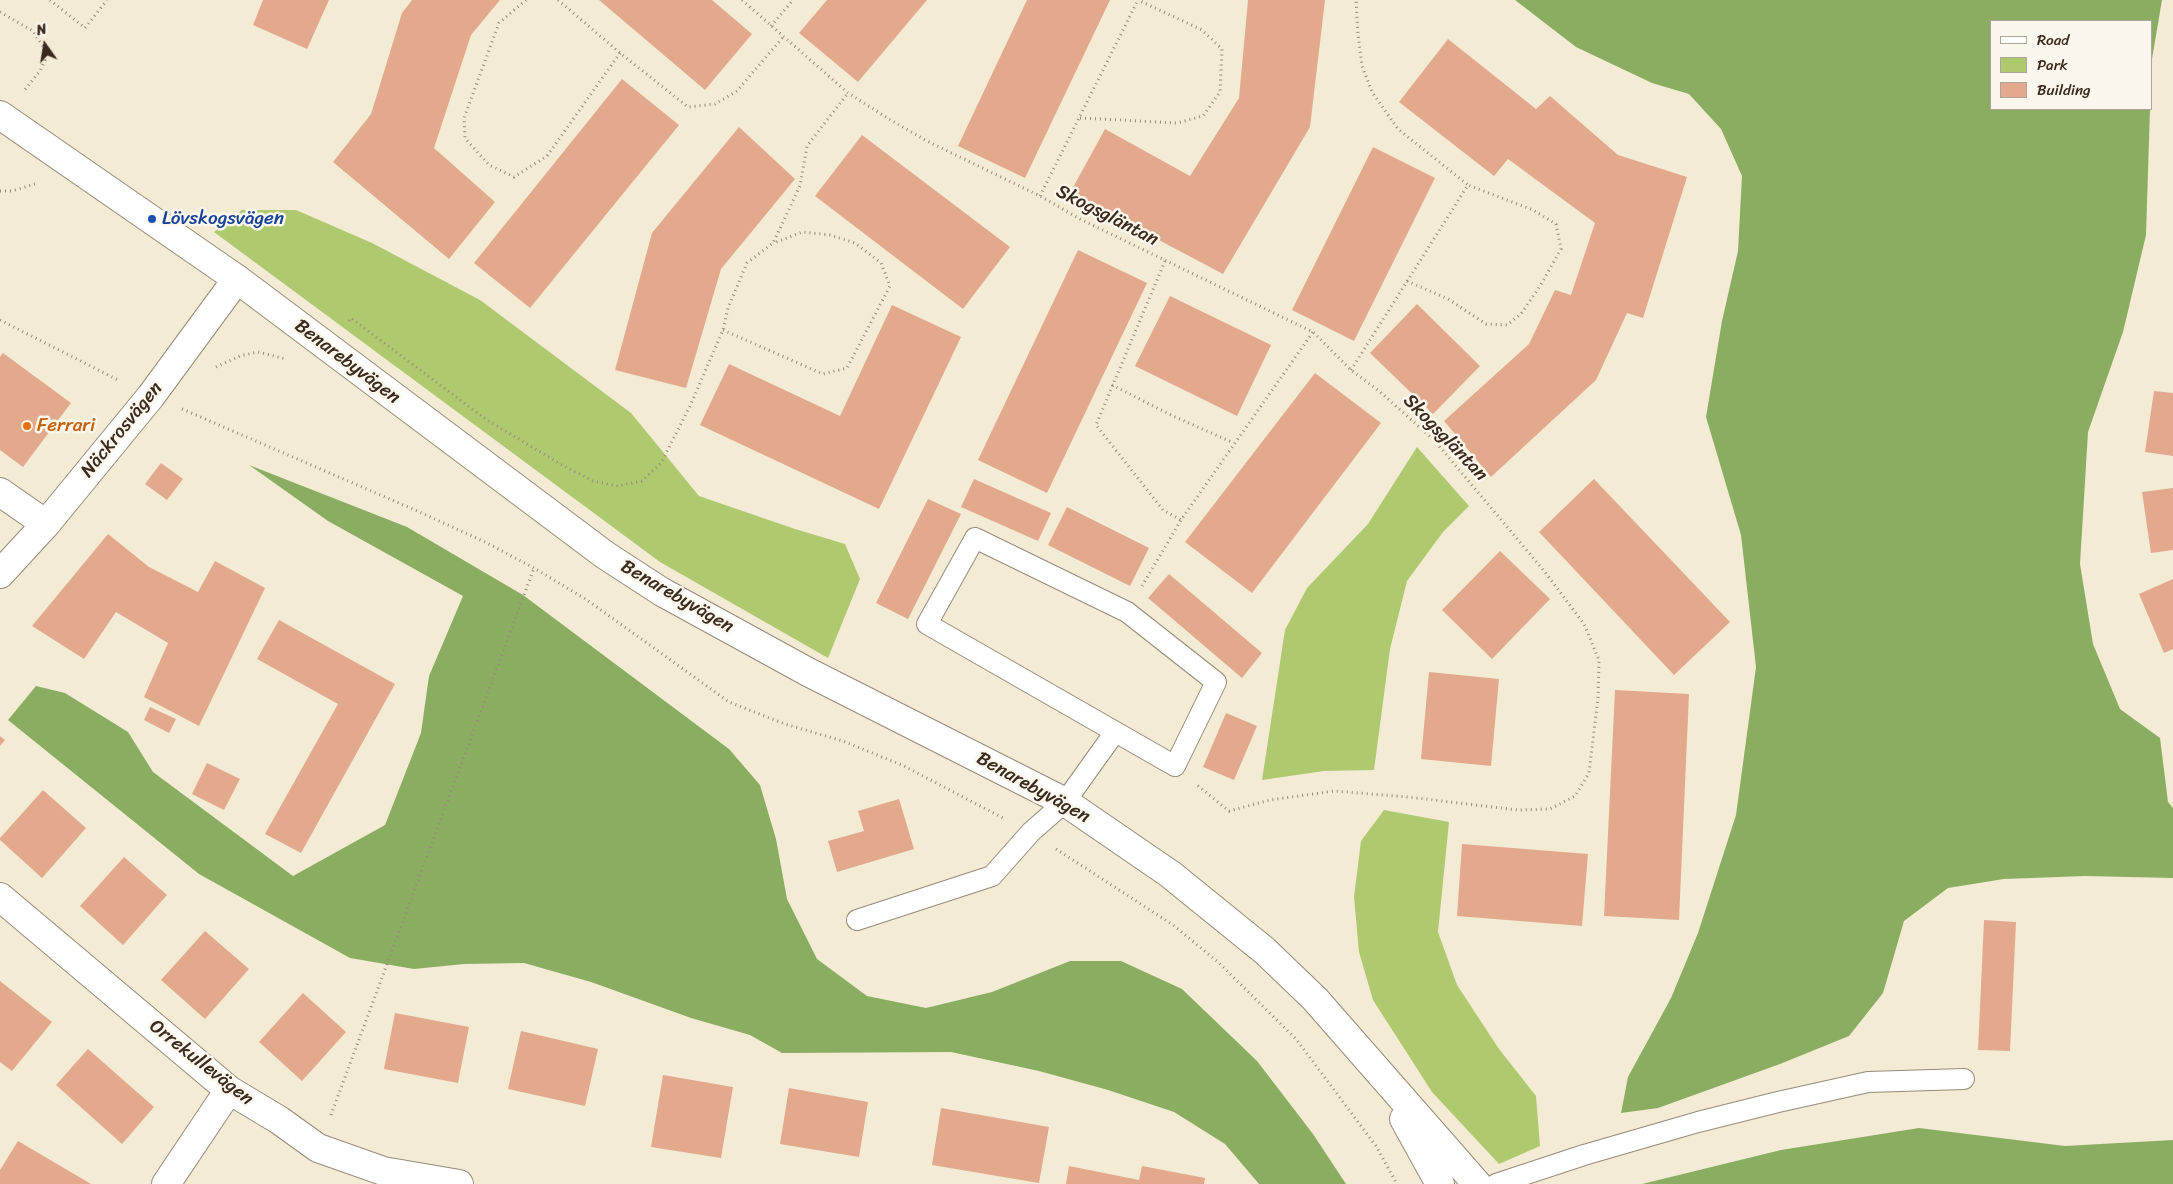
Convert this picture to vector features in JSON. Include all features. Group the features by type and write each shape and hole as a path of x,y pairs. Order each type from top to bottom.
{"street":[{"name":"Benarebyvägen","path":"0,115 237,280 605,555 662,592 868,703 1065,802 1170,874 1265,951 1315,999 1477,1184"},
{"name":"Näckrosvägen","path":"0,574 46,524 151,396 237,280"},
{"path":"0,492 46,524"},
{"name":"Orrekullevägen","path":"0,897 229,1090 279,1120 318,1148 383,1171 459,1184"},
{"name":"Benarebyvägen","path":"1364,1053 1421,1147 1440,1184"},
{"path":"166,1184 229,1090"}],"lane":[{"path":"974,538 1127,612 1216,682 1174,766 927,624 974,538"},
{"path":"857,920 992,876 1031,832 1065,802 1115,732"},
{"path":"1496,1184 1584,1155 1679,1127 1778,1102 1868,1082 1964,1079"}],"path":[{"path":"50,0 85,28 107,0"},
{"path":"526,0 499,23 464,118 465,138 489,165 514,177 547,156 620,53"},
{"path":"558,0 620,53 688,107 715,104 737,91 784,36"},
{"name":"Skogsgläntan","path":"742,0 848,93 927,141 1040,196 1080,219 1313,332 1351,370 1379,391 1434,440 1545,572 1584,624 1599,660 1598,698 1589,773 1575,796 1550,809 1518,810 1408,797 1334,791 1270,800 1229,811 1174,766"},
{"path":"771,26 793,0"},
{"path":"1040,196 1138,0 1202,30 1222,49 1220,92 1204,116 1177,123 1080,118"},
{"path":"1356,0 1362,66 1372,92 1398,129 1468,185 1533,210 1556,224 1561,249 1540,286 1521,314 1507,325 1486,324 1448,298 1407,281"},
{"path":"0,12 33,31 44,48 45,60 40,71 22,94"},
{"path":"774,243 800,186 807,146 848,93"},
{"path":"0,191 12,191 31,184"},
{"path":"1351,370 1468,185"},
{"path":"690,406 723,330 728,308 747,263 774,243 802,232 830,235 854,243 881,263 890,286 847,368 823,374 723,330"},
{"path":"1165,261 1096,425 1163,510 1181,520"},
{"path":"0,320 151,396 485,542 534,568 587,600 729,702 786,724 843,741 904,766 1031,832 1173,925 1218,962 1296,1039 1376,1146 1397,1184"},
{"path":"1127,612 1181,520 1313,332"},
{"path":"1112,385 1173,416 1234,443"},
{"path":"330,1118 534,568"}],"green space":[{"path":"1515,0 2162,0 2153,53 2153,20 1990,20 1990,110 2150,110 2146,235 2123,332 2088,432 2080,564 2093,644 2120,709 2160,738 2168,802 2173,808 2173,878 2085,876 2004,879 1948,888 1904,921 1883,993 1849,1036 1780,1064 1658,1108 1621,1113 1628,1077 1671,998 1698,933 1736,815 1756,667 1741,535 1706,417 1722,321 1738,251 1742,176 1721,129 1689,94 1652,83 1576,47"},
{"path":"242,210 296,210 372,243 480,300 631,413 699,496 845,544 860,579 828,658 660,562 214,232"},
{"path":"1417,447 1469,506 1443,532 1407,581 1390,649 1374,770 1324,771 1262,780 1285,630 1307,588 1368,524"},
{"path":"249,465 407,527 523,595 729,749 760,785 776,839 787,899 817,959 867,996 926,1008 992,992 1070,961 1121,961 1182,989 1257,1061 1313,1134 1346,1184 1259,1184 1225,1144 1174,1112 1108,1090 1039,1071 951,1052 782,1053 750,1035 691,1018 591,982 524,963 464,964 414,969 350,958 199,874 8,720 36,686 65,693 128,732 153,772 293,876 385,825 421,733 429,676 463,596 328,521"},
{"path":"1384,810 1449,822 1438,932 1457,985 1499,1049 1536,1096 1540,1146 1499,1164 1432,1092 1373,1000 1359,952 1354,897 1361,841"},
{"path":"1919,1128 2065,1146 2173,1140 2173,1184 1642,1184 1781,1150"}],"building":[{"path":"263,0 329,0 307,49 253,25"},
{"path":"412,0 500,0 471,35 434,148 495,202 449,259 333,162 371,114 402,13"},
{"path":"599,0 712,0 752,34 705,90"},
{"path":"827,0 927,0 858,82 799,33"},
{"path":"1027,0 1110,0 1025,178 958,146"},
{"path":"1248,0 1325,0 1310,127 1223,274 1070,193 1105,129 1190,176 1239,98"},
{"path":"1448,39 1536,109 1550,96 1618,155 1687,177 1643,318 1627,313 1596,380 1491,477 1444,421 1529,344 1555,290 1571,295 1595,223 1508,159 1494,176 1399,102"},
{"path":"622,79 679,125 530,308 474,263"},
{"path":"739,127 795,179 721,269 686,388 615,370 652,233"},
{"path":"862,135 1010,247 963,309 815,196"},
{"path":"1373,147 1435,178 1354,341 1292,310"},
{"path":"1078,250 1147,283 1047,493 978,460"},
{"path":"1170,296 1271,345 1237,416 1135,366"},
{"path":"1417,304 1480,366 1433,414 1370,353"},
{"path":"892,305 961,337 879,509 700,425 729,364 840,416"},
{"name":"Ferrari","path":"3,353 71,403 23,467 0,450 0,357"},
{"path":"1315,373 1381,423 1252,593 1185,542"},
{"path":"2154,391 2173,393 2173,456 2145,452"},
{"path":"161,463 183,479 167,500 145,484"},
{"path":"974,479 1051,513 1038,541 961,507"},
{"path":"1594,479 1730,622 1674,675 1539,532"},
{"path":"2173,488 2173,550 2151,553 2142,492"},
{"path":"928,499 961,514 908,619 876,603"},
{"path":"1067,507 1149,548 1130,586 1048,545"},
{"path":"108,534 149,567 198,592 215,561 265,588 199,726 144,697 168,643 116,612 84,659 32,626"},
{"path":"1500,551 1550,599 1492,659 1442,610"},
{"path":"1169,574 1262,653 1242,678 1148,598"},
{"path":"2173,579 2173,649 2164,653 2139,594"},
{"path":"279,620 395,684 301,853 265,834 338,704 257,659"},
{"path":"1429,672 1499,679 1491,766 1421,759"},
{"path":"1615,690 1689,694 1679,920 1604,916"},
{"path":"150,707 176,719 169,733 144,720"},
{"path":"1226,713 1257,726 1234,780 1203,767"},
{"path":"0,736 5,740 0,746"},
{"path":"207,763 240,779 224,810 192,794"},
{"path":"43,790 86,828 42,878 0,838"},
{"path":"899,799 914,849 837,872 828,841 864,831 858,811"},
{"path":"1462,844 1588,854 1582,926 1457,916"},
{"path":"124,857 167,895 123,945 80,906"},
{"path":"1984,920 2016,922 2010,1051 1978,1050"},
{"path":"205,931 249,969 205,1019 161,980"},
{"path":"0,981 52,1022 12,1071 0,1062"},
{"path":"303,993 346,1032 302,1081 259,1042"},
{"path":"395,1013 469,1027 458,1083 384,1069"},
{"path":"521,1031 598,1049 585,1106 508,1089"},
{"path":"88,1049 154,1107 122,1144 56,1085"},
{"path":"663,1075 733,1087 721,1158 651,1147"},
{"path":"789,1088 868,1102 859,1157 780,1144"},
{"path":"941,1108 1049,1127 1039,1183 932,1165"},
{"path":"18,1141 91,1184 0,1184 0,1170"},
{"path":"1069,1166 1139,1180 1142,1166 1205,1178 1204,1184 1066,1184"}],"place":[{"name":"Lövskogsvägen","path":"152,219"},
{"name":"Ferrari","path":"27,426"}]}
